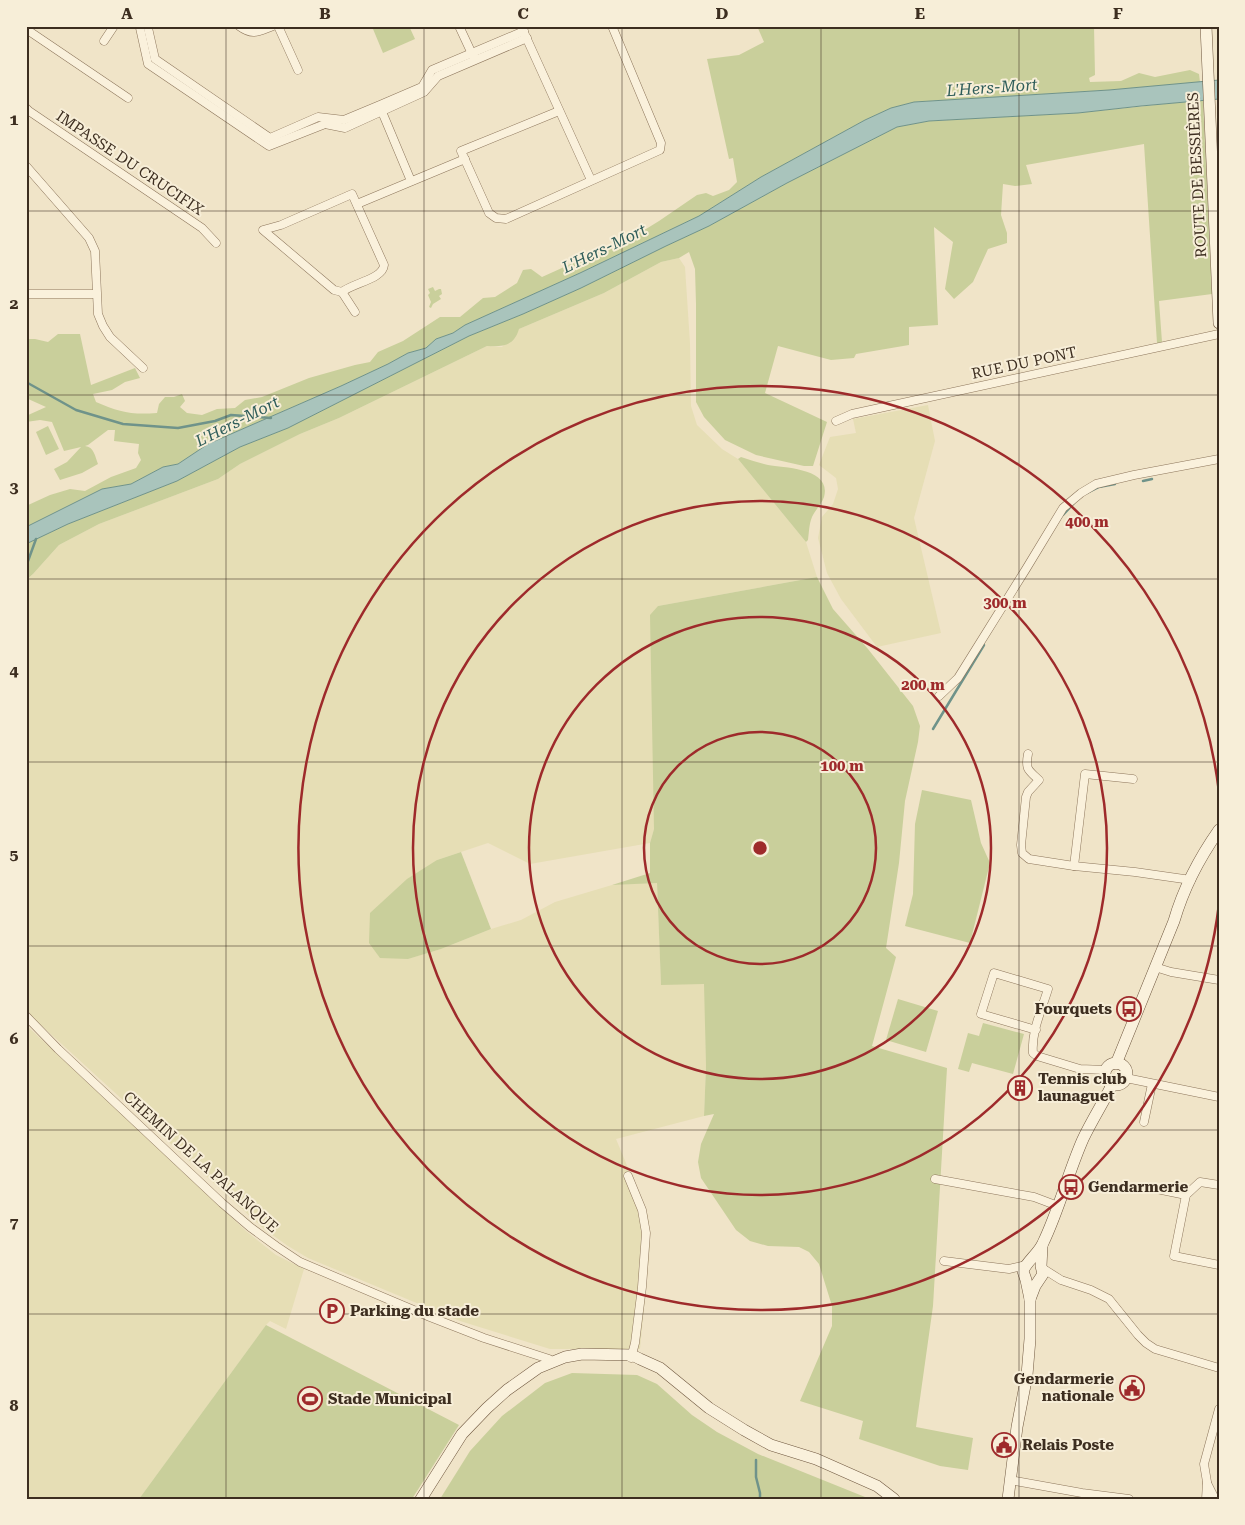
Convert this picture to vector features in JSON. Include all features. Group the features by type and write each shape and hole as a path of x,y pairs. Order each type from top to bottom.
{"street":[{"path":"104,41 114,26"},
{"path":"239,26 249,33 256,33 273,26"},
{"path":"278,26 298,70"},
{"path":"459,26 473,57"},
{"path":"559,111 461,151 489,213 496,218 506,219 660,150 661,144 612,26"},
{"name":"ROUTE DE BESSIÈRES","path":"1206,26 1219,323"},
{"path":"143,27 148,64 269,146 325,124 345,128 422,87 432,70 473,57 524,32 591,180"},
{"path":"26,30 128,98"},
{"name":"IMPASSE DU CRUCIFIX","path":"26,108 202,228 216,243"},
{"path":"381,108 411,181"},
{"path":"357,204 465,159"},
{"path":"26,166 89,238 95,251 98,314 110,337 143,368"},
{"path":"342,292 348,287 380,275 384,270 384,265 352,194 263,230 334,290 342,292 355,312"},
{"path":"26,294 96,294"},
{"name":"RUE DU PONT","path":"836,421 852,414 1219,334"},
{"path":"939,696 958,678 1026,570 1062,508 1096,484 1219,459"},
{"path":"1028,754 1026,764 1028,770 1039,780 1026,797 1021,845 1022,853 1029,859 1191,880"},
{"path":"1074,866 1085,774 1133,779"},
{"path":"1116,1064 1177,910 1191,880 1219,830"},
{"path":"1155,967 1170,972 1219,980"},
{"path":"1036,1030 982,1014 994,973 1048,990 1036,1030 1033,1053 1037,1056 1080,1069 1106,1070"},
{"name":"CHEMIN DE LA PALANQUE","path":"26,1016 83,1074 215,1196 250,1227 300,1262 430,1317 484,1338 549,1359"},
{"path":"1116,1064 1125,1069 1126,1078 1120,1084 1112,1085 1106,1079 1106,1070 1109,1066 1116,1064"},
{"path":"1126,1078 1219,1097"},
{"path":"1144,1122 1152,1084"},
{"path":"1008,1499 1027,1375 1030,1340 1030,1299 1023,1271 1035,1265 1083,1140 1112,1085"},
{"path":"628,1176 642,1210 646,1233 642,1287 631,1358"},
{"path":"935,1179 1034,1197 1058,1206"},
{"path":"1219,1185 1200,1182 1186,1195 1174,1256 1219,1266"},
{"path":"1147,1187 1186,1195"},
{"path":"944,1261 1009,1269 1035,1265 1061,1280 1108,1298 1138,1335 1155,1349 1219,1368"},
{"path":"1030,1299 1043,1274 1035,1265"},
{"path":"1009,1269 1034,1282 1046,1279 1061,1280"},
{"path":"421,1499 462,1434 481,1414 528,1374 538,1368 565,1358 631,1358 669,1376 709,1408 771,1445 816,1459 877,1486 894,1499"},
{"path":"1206,1499 1207,1482 1204,1464 1219,1408"},
{"path":"1010,1480 1129,1499"},
{"path":"1207,1482 1216,1499"}],"shaded area":[{"path":"679,258 685,267 690,343 691,406 697,425 722,449 738,459 806,542 817,577 658,606 654,829 650,843 530,864 488,843 437,860 407,959 441,949 491,929 521,920 555,902 612,885 657,882 661,984 705,983 706,1066 704,1116 616,1139 648,1216 650,1246 640,1349 550,1349 460,1321 308,1258 288,1246 264,1229 26,1010 26,580 59,545 99,524 218,479 240,464 300,434 339,418 487,346 502,347 519,329 604,293 661,262"},
{"path":"928,405 935,441 914,518 941,633 877,647 841,599 827,573 818,538 822,517 833,504 838,489 836,478 819,465 830,437 856,433 853,419"},
{"path":"26,1025 246,1231 276,1255 304,1269 286,1329 270,1321 266,1325 139,1499 26,1499"}],"green space":[{"path":"380,26 409,26 415,39 383,53 373,29"},
{"path":"757,26 1094,26 1095,75 1089,78 1090,82 1121,81 1139,73 1155,77 1190,70 1199,74 1200,82 1109,90 914,102 891,108 865,120 761,177 699,216 465,325 453,333 436,339 426,348 408,353 341,386 208,444 178,464 163,467 131,484 102,489 26,527 26,506 50,495 70,489 85,491 111,477 136,468 141,460 138,453 139,444 114,441 115,430 108,430 85,446 92,450 98,464 82,473 60,480 54,469 67,462 81,447 64,451 52,422 40,420 26,422 26,416 46,407 26,398 26,339 48,342 58,334 80,334 91,385 135,368 140,378 125,382 112,390 93,394 96,402 125,412 140,414 157,413 159,404 165,397 174,397 182,394 185,401 180,407 187,413 202,415 217,409 235,408 245,400 262,397 309,378 370,362 378,352 403,341 440,317 460,317 483,298 495,297 517,283 523,270 531,269 542,277 615,244 630,232 646,229 697,195 706,193 713,196 729,190 737,182 733,158 729,159 707,59 739,55 764,42"},
{"path":"1203,100 1212,294 1159,301 1162,342 1157,343 1144,144 1026,165 1032,184 1015,186 1003,184 1001,215 1007,233 1007,243 988,249 973,282 954,299 945,289 953,242 934,227 938,325 909,327 909,345 856,354 854,358 831,360 778,346 765,393 827,422 813,466 804,466 756,455 725,440 704,417 696,402 695,269 689,252 679,258 661,262 604,293 519,329 514,339 503,346 487,346 339,418 300,434 240,464 218,479 99,524 59,545 26,580 26,544 68,524 177,481 240,447 288,428 469,336 581,288 709,226 787,183 897,127 929,121 1078,113"},
{"path":"433,287 435,291 441,289 442,294 439,296 441,299 433,304 431,308 429,307 431,302 428,289"},
{"path":"48,426 59,449 46,455 36,432"},
{"path":"741,457 768,465 805,471 821,480 825,487 824,497 812,517 806,542 738,459"},
{"path":"817,577 833,609 868,649 913,706 920,726 905,801 899,863 886,948 896,957 872,1046 947,1068 933,1306 916,1427 973,1438 968,1470 940,1466 859,1439 863,1421 800,1401 832,1326 832,1306 819,1264 809,1252 799,1247 768,1246 750,1241 736,1230 701,1178 698,1162 701,1144 714,1114 704,1116 706,1066 704,984 661,985 657,883 612,885 650,873 650,843 654,829 650,615 658,606"},
{"path":"922,790 971,800 981,843 990,863 970,943 905,926 913,894 915,824"},
{"path":"461,852 491,929 441,949 408,959 380,958 369,943 370,913 407,879 437,860"},
{"path":"898,999 938,1011 926,1052 886,1040"},
{"path":"983,1023 1024,1034 1013,1074 972,1063 969,1072 958,1069 968,1033 979,1036"},
{"name":"Stade Municipal","path":"266,1325 459,1425 412,1499 139,1499"},
{"path":"572,1373 637,1375 657,1384 692,1415 717,1432 758,1454 870,1499 440,1499 470,1451 502,1416 545,1383"}],"water":[{"path":"1219,80 1219,99 1078,113 929,121 897,127 787,183 709,226 581,288 469,336 288,428 240,447 177,481 68,524 26,544 26,527 102,489 131,484 163,467 178,464 208,444 341,386 408,353 426,348 436,339 453,333 465,325 699,216 761,177 865,120 891,108 914,102 1109,90"}],"waterway":[{"name":"L'Hers-Mort","path":"26,382 76,410 123,424 178,428 215,421 231,415 271,418"},
{"path":"1143,481 1152,479"},
{"path":"1087,493 1099,487 1115,484"},
{"path":"1063,515 1074,503"},
{"path":"26,563 36,539"},
{"path":"933,729 984,645"},
{"path":"756,1460 756,1477 760,1499"}],"place":[{"name":"Fourquets","path":"1129,1009"},
{"name":"Tennis club launaguet","path":"1020,1088"},
{"name":"Gendarmerie","path":"1071,1187"},
{"name":"Parking du stade","path":"332,1311"},
{"name":"Gendarmerie nationale","path":"1132,1388"},
{"name":"Stade Municipal","path":"310,1399"},
{"name":"Relais Poste","path":"1004,1445"}]}
